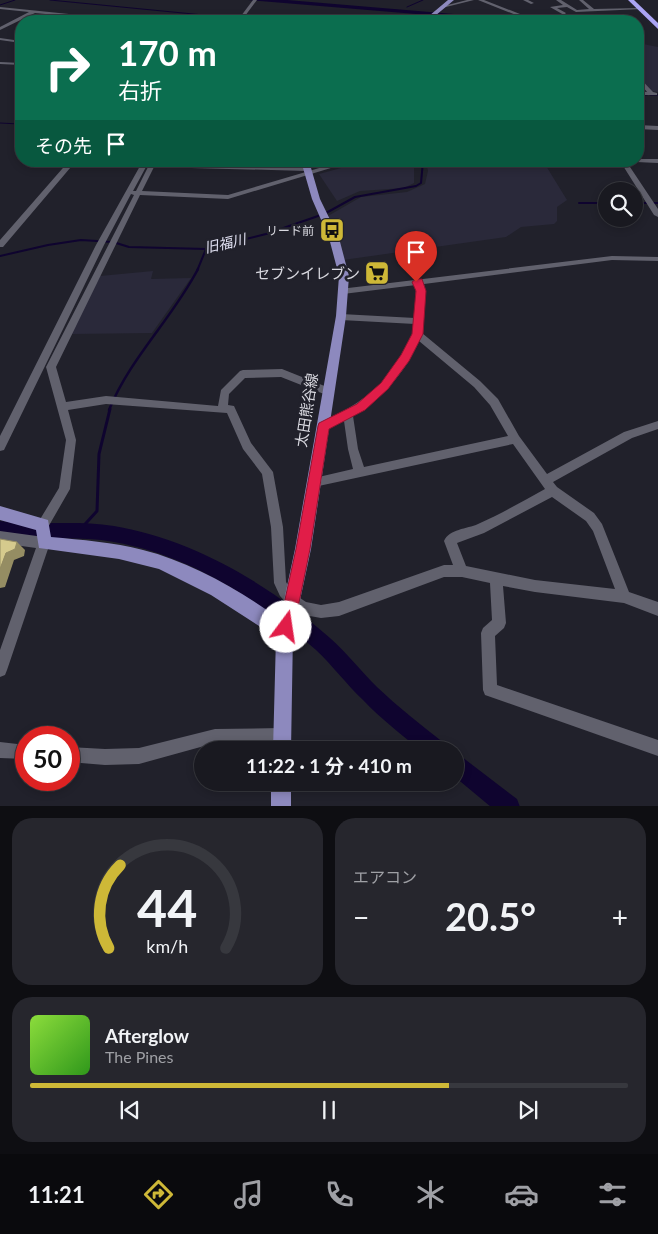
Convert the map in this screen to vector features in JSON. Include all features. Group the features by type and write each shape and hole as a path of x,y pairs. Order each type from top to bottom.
{"highway":[{"path":"632,0 658,27"},
{"path":"636,0 658,23"}],"main road":[{"path":"434,15 450,0"},
{"name":"太田熊谷線","path":"282,741 289,618 324,426 344,291 342,263 307,168"},
{"path":"0,513 43,525 44,544 112,551 144,557 166,564 289,618"},
{"path":"282,791 282,806"}],"street":[{"path":"441,9 472,0"},
{"path":"480,0 520,15"},
{"path":"486,2 492,0"},
{"path":"526,0 532,3"},
{"path":"558,0 576,11"},
{"path":"581,0 592,10"},
{"path":"243,15 254,1"},
{"path":"462,3 475,8"},
{"path":"604,10 597,5 610,4 617,9"},
{"path":"568,6 552,7 563,13 640,9"},
{"path":"0,8 62,15"},
{"path":"27,15 33,12"},
{"path":"0,29 15,21"},
{"path":"0,39 15,41"},
{"path":"0,63 15,64"},
{"path":"644,84 655,94"},
{"path":"644,128 658,128"},
{"path":"644,161 658,161"},
{"path":"0,245 68,167"},
{"path":"0,447 105,245 116,234 147,167"},
{"path":"285,167 307,168"},
{"path":"627,167 658,215"},
{"path":"135,193 228,197 307,168"},
{"path":"43,525 64,489 69,467 71,440 51,367 105,245 107,232 135,193"},
{"path":"344,291 612,258 658,259"},
{"path":"324,426 361,407 384,386 406,358 418,334 421,291 419,282"},
{"path":"341,316 418,321"},
{"path":"418,334 477,384 494,402 515,439 553,491 590,517 598,528 624,597"},
{"path":"223,410 224,393 243,374 282,373 329,392"},
{"path":"62,407 106,400 223,410 230,409 247,446 266,472 277,527 280,584 289,618 311,610 328,612 444,571 462,571 535,586 624,597 658,609"},
{"path":"348,413 353,449 360,473"},
{"path":"544,481 628,435 658,425"},
{"path":"314,482 515,439"},
{"path":"462,571 450,541 457,536 480,529 553,491"},
{"path":"0,538 44,544 0,670"},
{"path":"496,579 499,623 488,633 490,690 658,748"},
{"path":"196,741 215,736 263,741"},
{"path":"80,756 105,758 139,756 194,742"},
{"path":"0,750 15,751"}],"shaded area":[{"path":"248,0 287,0 466,15 428,15"},
{"path":"644,44 658,47 658,92 652,91 644,82"},
{"path":"414,167 414,183 404,188 360,191 337,201 319,174 341,168"},
{"path":"427,167 547,167 567,200 557,207 557,221 554,224 521,227 506,237 343,260 328,216 361,197 407,192 425,184"},
{"path":"153,271 151,279 191,278 152,333 71,334 100,276"}],"building":[{"path":"0,539 17,542 15,549 6,553 0,569"}],"waterway":[{"name":"旧福川","path":"0,5 15,0"},
{"path":"50,0 203,15"},
{"path":"407,7 423,0"},
{"path":"650,95 658,95"},
{"path":"0,123 15,124"},
{"name":"旧福川","path":"326,213 355,197 416,186 421,183 422,167"},
{"path":"579,203 598,203"},
{"path":"643,203 658,203"},
{"name":"旧福川","path":"206,249 266,234 321,215"},
{"name":"旧福川","path":"0,256 81,240 113,242 129,247 206,249"},
{"path":"197,270 206,249"},
{"path":"109,410 128,373 176,305 197,270"},
{"path":"77,533 97,511 99,454 110,409"},
{"path":"0,529 114,534 142,540 198,561 226,575 302,625 341,662 364,688 426,741"},
{"path":"464,771 508,806"}],"place":[{"name":"リード前","path":"332,230"},
{"name":"セブンイレブン","path":"377,273"}],"route":[{"path":"286,627 303,549 324,426 361,407 384,386 406,358 418,334 421,287 419,282 416,282"}]}
